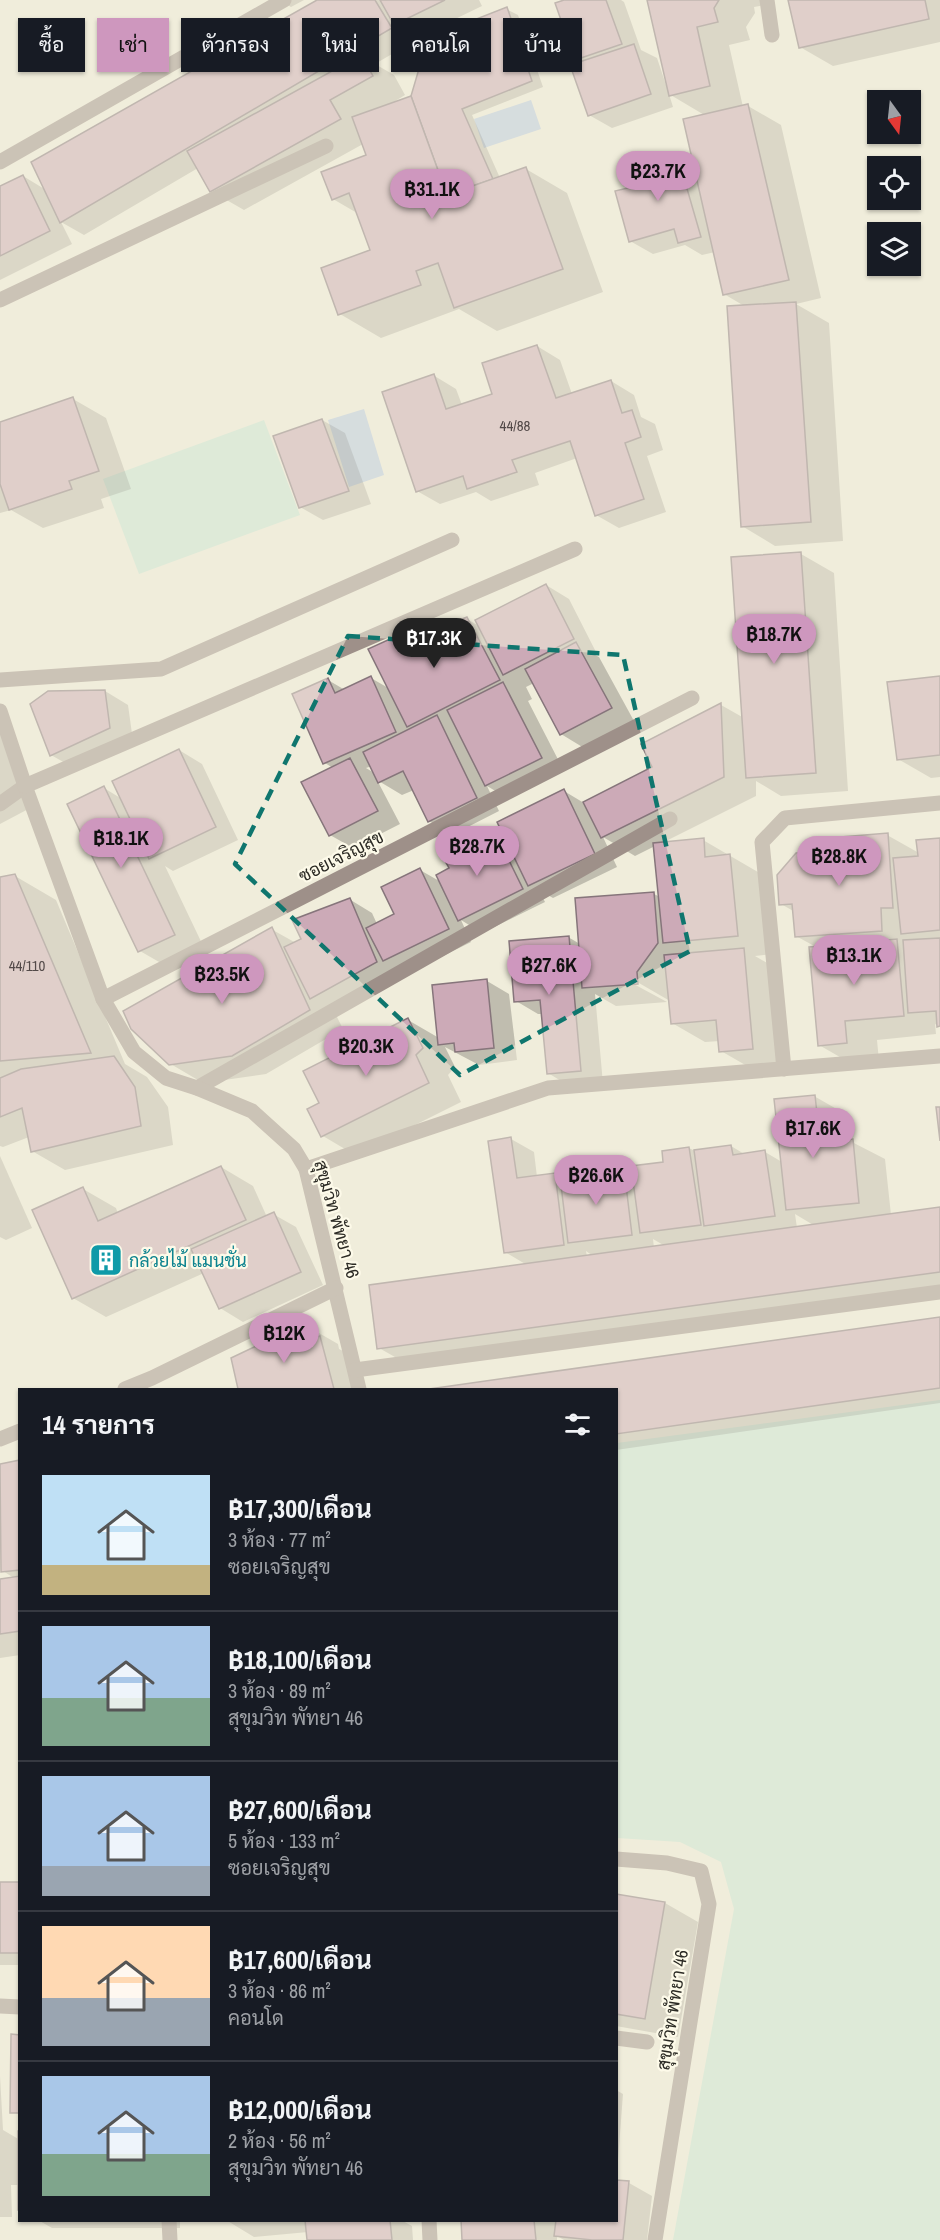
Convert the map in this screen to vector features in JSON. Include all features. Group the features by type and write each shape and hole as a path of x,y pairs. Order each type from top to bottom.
{"street":[{"path":"0,162 284,0"},
{"path":"767,0 772,34"},
{"path":"0,300 326,146"},
{"path":"0,680 160,669 452,540"},
{"path":"0,804 25,786 575,549"},
{"name":"ซอยเจริญสุข","path":"104,999 692,698"},
{"name":"สุขุมวิท พัทยา 46","path":"0,711 25,786 104,999 134,1052 166,1078 252,1111 294,1149 306,1169 359,1388"},
{"path":"784,1069 762,842 785,818 940,803"},
{"path":"197,1088 670,819"},
{"path":"306,1169 548,1088 940,1056"},
{"path":"127,1388 336,1288"},
{"path":"355,1370 940,1292"},
{"path":"0,1439 18,1432"},
{"name":"สุขุมวิท พัทยา 46","path":"618,1859 667,1863 701,1871 709,1904 655,2240"},
{"path":"0,2007 18,2007"},
{"path":"618,2038 647,2042"},
{"path":"169,2222 170,2240"},
{"path":"429,2222 430,2240"}],"highlighted area":[{"path":"348,636 623,655 690,951 460,1075 235,864"}],"green space":[{"path":"264,420 300,515 139,574 103,479"},
{"path":"940,1400 940,2240 673,2240 734,1909 721,1862 680,1842 618,1838 618,1443"}],"water":[{"path":"531,100 541,129 484,148 474,119"},
{"path":"364,409 384,475 349,487 328,420"}],"building":[{"path":"317,0 375,0 391,29 379,36 379,18 302,18 302,72 317,72 60,223 31,162 190,72 290,72 290,18 285,18"},
{"path":"380,0 445,0 408,18 391,20"},
{"path":"564,0 606,0 622,44 582,58 582,18 560,18 555,3"},
{"path":"647,0 719,0 714,8 718,22 697,27 710,86 669,96"},
{"path":"788,0 925,0 929,19 799,48"},
{"path":"507,7 511,18 503,18 503,72 529,72 532,81 462,109 493,179 447,195 411,96 418,72 491,72 491,18 479,18"},
{"path":"634,44 651,94 588,116 572,72 582,72 582,61"},
{"path":"330,72 371,72 373,76 330,100 341,119 210,192 187,151"},
{"path":"411,96 447,195 526,167 563,269 454,308 438,263 416,271 421,285 338,315 321,268 370,250 349,193 332,200 321,172 366,155 352,117"},
{"path":"748,104 789,280 723,295 683,119"},
{"path":"677,154 701,237 678,243 674,229 629,242 615,191 632,187 627,168"},
{"path":"23,175 50,231 0,256 0,186"},
{"path":"796,302 811,522 741,527 727,306"},
{"path":"537,345 556,398 611,380 622,413 632,410 641,437 625,443 644,499 595,516 570,441 512,460 517,472 467,489 463,476 416,492 382,392 434,374 446,409 492,394 482,363"},
{"path":"73,397 99,471 69,481 72,489 9,510 0,484 0,422"},
{"path":"322,419 349,491 299,508 273,436"},
{"path":"801,552 816,773 746,778 731,557"},
{"path":"546,584 574,639 503,675 475,620"},
{"path":"467,617 500,680 407,727 368,649 401,634 404,642"},
{"path":"576,642 612,708 560,735 525,669"},
{"path":"371,676 396,732 323,764 292,694 328,678 335,693"},
{"path":"940,676 940,755 897,760 887,682"},
{"path":"503,682 542,758 485,786 447,710"},
{"path":"105,690 110,728 50,756 30,704 48,691"},
{"path":"721,703 724,777 601,838 583,802 652,767 641,744"},
{"path":"437,715 477,798 428,822 403,771 378,783 363,752"},
{"path":"179,749 216,827 149,859 112,781"},
{"path":"350,758 378,811 329,836 301,782"},
{"path":"104,786 175,935 138,952 67,804"},
{"path":"564,789 595,854 528,886 497,822"},
{"path":"888,833 893,908 881,908 882,931 795,937 792,904 779,905 777,875 796,853 842,849 841,837"},
{"path":"468,838 474,850 498,838 523,889 458,921 436,875 449,868 440,852"},
{"path":"704,838 705,857 730,854 738,936 663,943 653,843"},
{"path":"940,838 940,930 901,934 893,858 918,856 916,840"},
{"path":"420,868 449,929 383,961 366,928 394,914 381,887"},
{"path":"15,874 91,1053 0,1061 0,877"},
{"path":"654,892 658,943 637,972 638,984 582,988 575,898"},
{"path":"350,898 377,962 310,999 284,947 301,939 292,920"},
{"path":"272,927 310,1010 232,1056 169,1065 131,1029 123,1011"},
{"path":"569,936 581,1071 547,1074 540,1000 514,1002 509,941"},
{"path":"940,938 940,1026 937,1027 936,1011 908,1013 903,940"},
{"path":"897,939 904,1016 845,1021 847,1043 818,1046 809,947"},
{"path":"744,948 753,1049 719,1052 716,1020 671,1024 664,955"},
{"path":"487,979 494,1048 455,1052 454,1043 438,1045 432,985"},
{"path":"408,1018 423,1048 416,1055 429,1083 321,1137 307,1109 319,1103 303,1071"},
{"path":"114,1056 135,1087 141,1126 31,1152 22,1108 0,1117 0,1078 21,1069"},
{"path":"815,1095 820,1142 853,1139 859,1203 786,1210 774,1099"},
{"path":"936,1107 940,1107 940,1141"},
{"path":"511,1137 517,1178 555,1173 564,1245 504,1253 488,1141"},
{"path":"731,1145 733,1155 765,1150 775,1216 704,1226 694,1150"},
{"path":"689,1147 701,1225 640,1233 631,1166 663,1162 662,1151"},
{"name":"กล้วยไม้ แมนชั่น","path":"221,1166 246,1220 72,1299 32,1210 83,1187 98,1221"},
{"path":"624,1169 632,1235 568,1243 560,1177"},
{"path":"940,1207 940,1272 377,1349 369,1285"},
{"path":"274,1212 301,1272 219,1309 191,1249"},
{"path":"940,1317 940,1388 618,1434 618,1388 436,1388"},
{"path":"305,1323 310,1339 320,1336 334,1388 238,1388 231,1358"},
{"path":"18,1460 18,1570 1,1572 0,1464"},
{"path":"18,1576 18,1631 0,1634 0,1579"},
{"path":"0,1882 18,1882 18,1953 0,1953"},
{"path":"618,1894 665,1902 645,2019 618,2014"},
{"path":"11,2034 18,2035 18,2113 10,2113"},
{"path":"618,2180 629,2181 623,2240 554,2236 556,2222 618,2222"},
{"path":"305,2222 390,2222 392,2240 307,2240"},
{"path":"461,2222 534,2222 536,2240 462,2240"}],"place":[{"name":"กล้วยไม้ แมนชั่น","path":"106,1260"}]}
